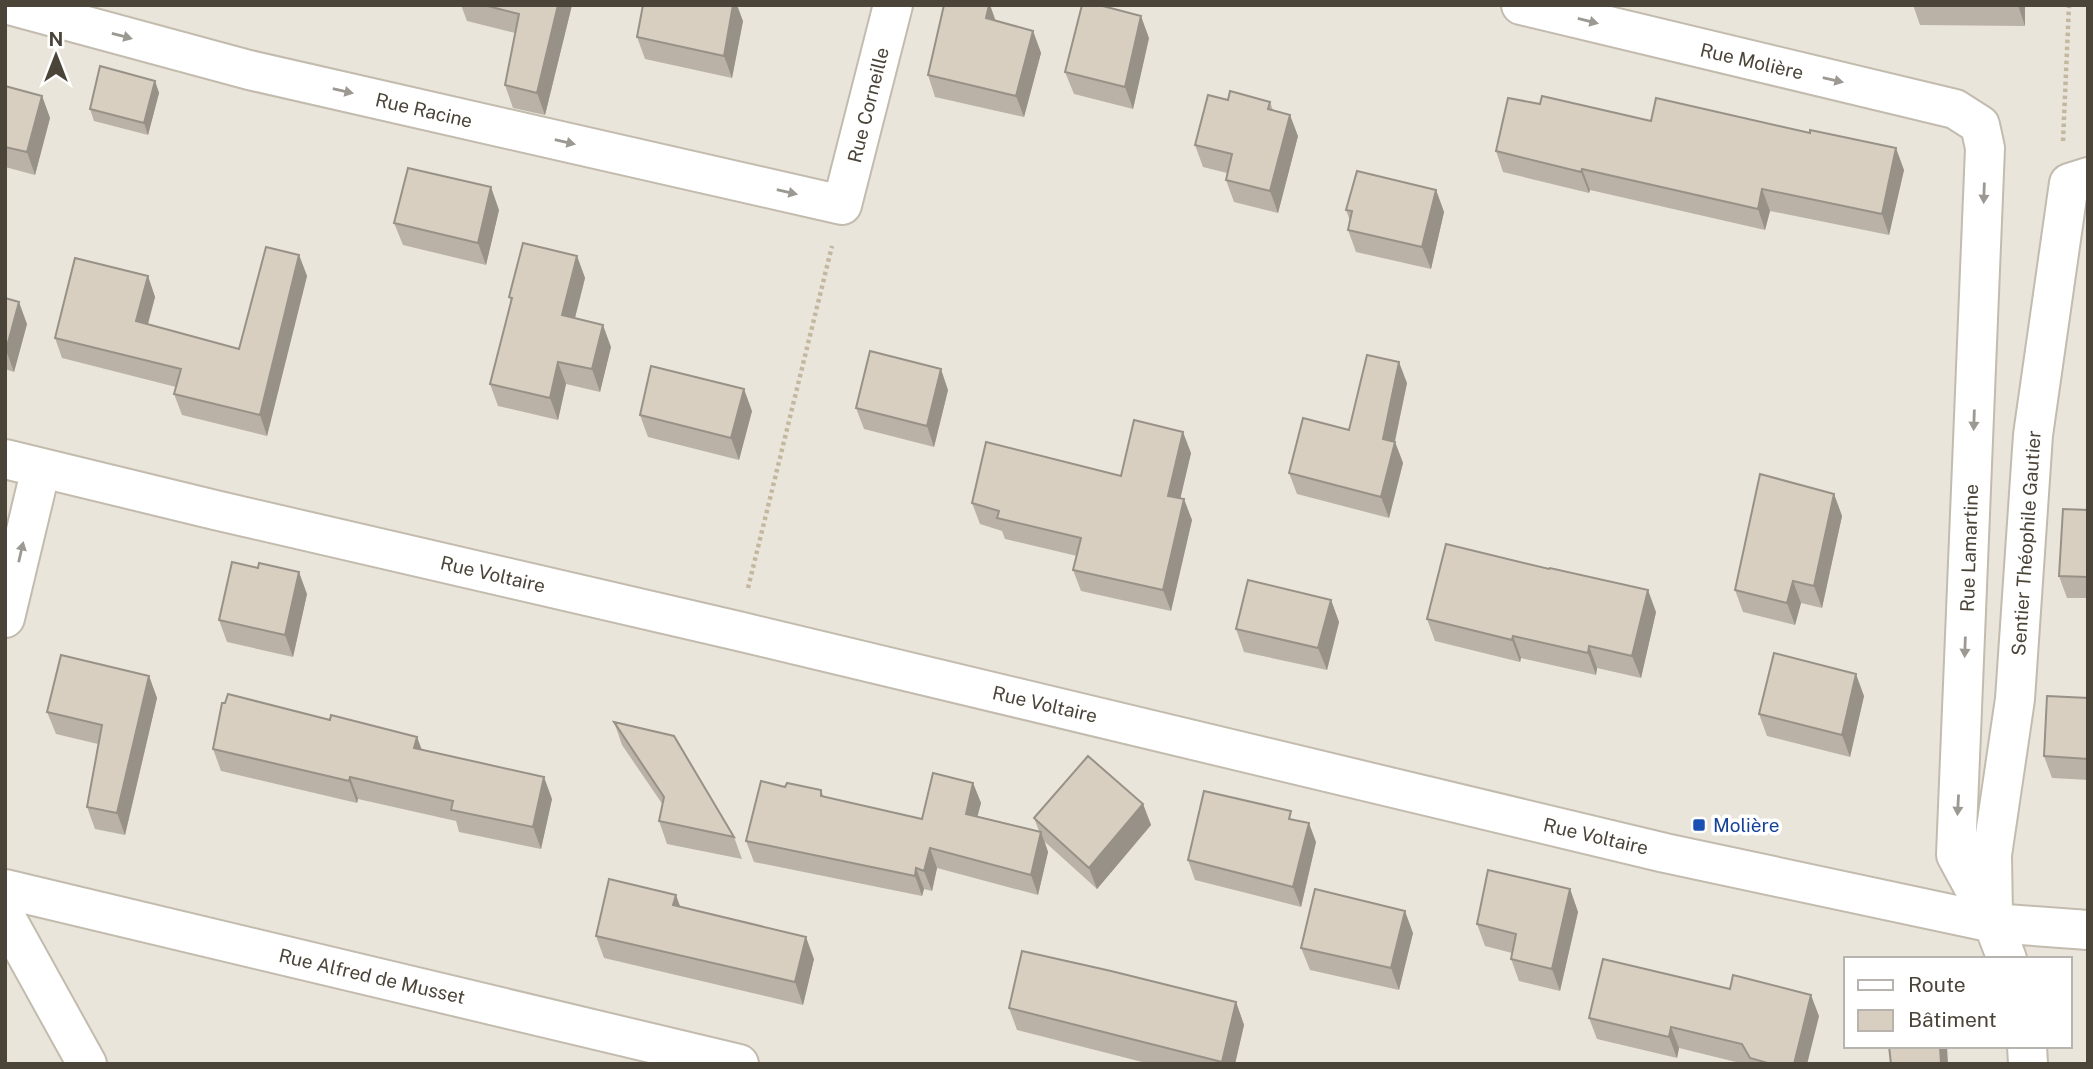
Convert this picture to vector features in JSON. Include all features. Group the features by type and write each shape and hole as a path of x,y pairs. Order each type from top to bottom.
{"street":[{"name":"Rue Racine","path":"9,5 249,70 842,205"},
{"name":"Rue Corneille","path":"842,205 893,5"},
{"name":"Rue Molière","path":"1521,5 1955,109 1980,125"},
{"name":"Rue Lamartine","path":"1980,125 1985,148 1956,855 1993,923 2006,957"},
{"name":"Sentier Théophile Gautier","path":"1993,923 1992,855 2015,699 2033,435 2079,180"},
{"path":"5,618 23,464"},
{"name":"Rue Voltaire","path":"23,464 738,631 1665,853 1993,923 2088,930"},
{"path":"1961,737 2008,741"},
{"name":"Rue Alfred de Musset","path":"5,889 739,1064"},
{"path":"5,916 87,1064"}],"path":[{"path":"2069,5 2062,135 2079,180"},
{"path":"738,631 842,205"}],"shaded area":[{"path":"5,5 2088,5 2088,1064 5,1064"}],"building":[{"path":"484,5 558,5 537,93 505,85 519,14"},
{"path":"643,5 733,5 724,56 637,37"},
{"path":"944,5 989,5 986,18 1033,31 1016,96 928,75"},
{"path":"1082,5 1099,5 1141,16 1125,87 1065,72"},
{"path":"100,66 155,81 144,123 90,109"},
{"path":"5,86 42,96 27,152 5,147"},
{"path":"1230,91 1270,102 1268,109 1290,115 1270,191 1226,180 1232,154 1195,145 1208,95 1228,100"},
{"path":"1542,96 1651,121 1656,98 1810,133 1810,130 1896,148 1882,214 1762,189 1758,209 1582,169 1581,172 1496,151 1508,98 1540,104"},
{"path":"408,168 491,187 478,243 394,223"},
{"path":"1357,171 1436,190 1422,247 1348,230 1352,211 1346,210"},
{"path":"523,243 577,256 562,315 603,325 592,369 558,362 550,398 490,384"},
{"path":"266,247 299,255 260,415 174,394 181,369 55,338 75,258 148,276 136,321 239,349"},
{"path":"5,298 19,302 6,350 5,349"},
{"path":"870,351 941,369 927,426 856,408"},
{"path":"1367,355 1399,362 1383,439 1395,442 1381,497 1289,473 1303,418 1349,430"},
{"path":"651,366 744,389 731,438 640,415"},
{"path":"1134,420 1183,432 1168,496 1184,499 1163,590 1073,570 1081,538 997,518 999,511 972,503 986,442 1121,476"},
{"path":"1760,474 1834,494 1814,586 1793,581 1787,603 1735,590"},
{"path":"2063,509 2088,510 2088,577 2059,576"},
{"path":"1446,544 1648,590 1632,656 1589,646 1588,653 1513,636 1512,640 1427,619"},
{"path":"232,562 258,568 259,563 299,572 285,635 219,620"},
{"path":"1248,580 1331,600 1318,648 1236,629"},
{"path":"1774,653 1856,674 1842,735 1759,714"},
{"path":"61,655 149,676 117,813 87,807 102,725 47,712"},
{"path":"228,694 330,720 331,715 417,737 414,748 544,777 533,827 451,810 453,801 350,777 349,781 213,749 222,703 225,703"},
{"path":"2047,696 2088,698 2088,759 2044,756"},
{"path":"614,722 674,736 734,837 659,821 664,797"},
{"path":"1088,756 1143,804 1089,868 1034,818"},
{"path":"933,773 973,783 966,814 1041,832 1031,875 930,848 924,871 916,868 915,876 746,841 761,781 785,787 787,783 821,790 821,796 922,819"},
{"path":"1204,791 1291,811 1289,819 1309,823 1293,887 1188,860"},
{"path":"1488,870 1570,889 1552,969 1511,959 1516,934 1477,924"},
{"path":"609,879 676,895 673,905 806,937 795,982 596,936"},
{"path":"1315,889 1405,911 1391,968 1301,948"},
{"path":"1022,951 1236,1002 1222,1062 1009,1008"},
{"path":"1603,959 1730,989 1733,975 1811,995 1794,1064 1771,1064 1750,1058 1742,1044 1671,1027 1669,1037 1589,1018"},
{"path":"1889,1048 1940,1048 1941,1064 1891,1064"}],"place":[{"name":"Molière","path":"1699,825"}]}
